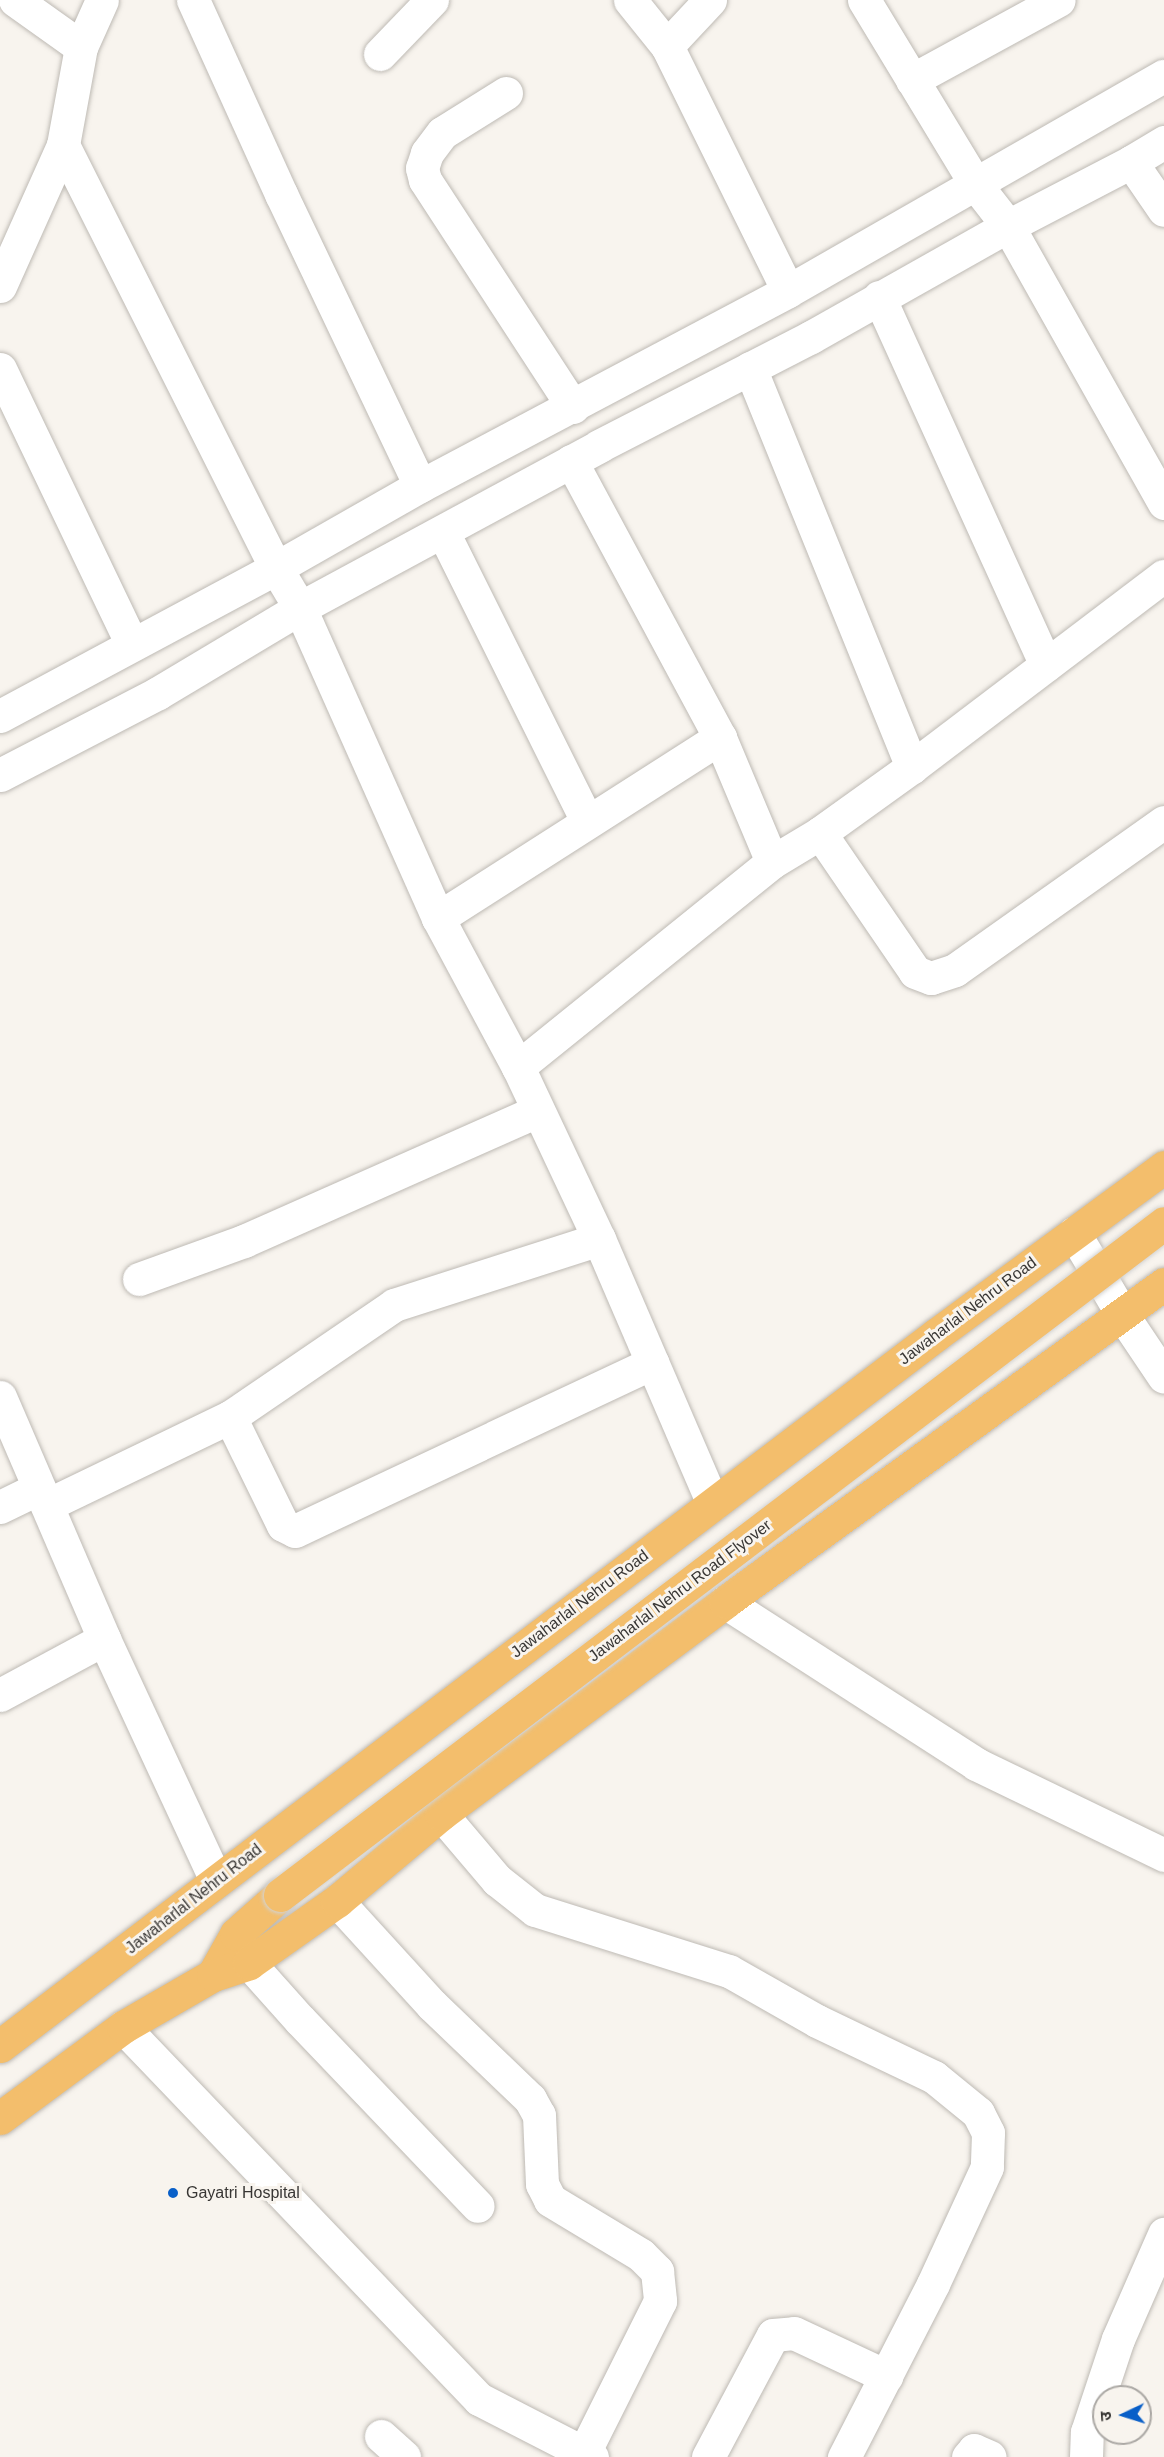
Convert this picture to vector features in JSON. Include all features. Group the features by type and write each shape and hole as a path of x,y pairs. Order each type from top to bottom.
{"highway":[{"name":"Jawaharlal Nehru Road","path":"0,2046 713,1504 1164,1167"},
{"name":"Jawaharlal Nehru Road Flyover","path":"213,1975 236,1934 280,1895 1164,1223"},
{"path":"0,2118 123,2027 213,1975 249,1963 337,1901 441,1814 725,1602 1123,1316 1164,1284"}],"street":[{"path":"15,0 81,47"},
{"path":"0,285 63,145 81,47 102,0"},
{"path":"193,0 281,194 420,486"},
{"path":"380,54 432,0"},
{"path":"630,0 667,46 788,291"},
{"path":"667,46 710,0"},
{"path":"864,0 976,185 1008,226 1164,503"},
{"path":"912,80 1059,0"},
{"path":"32,758 2,712 276,568 420,486 573,407 788,291 1164,76"},
{"path":"506,93 442,133 427,153 422,168 425,180 573,407"},
{"path":"0,775 158,693 300,608 571,461 750,368 1164,142"},
{"path":"63,145 276,568 300,608 438,918 518,1067 599,1239 713,1504"},
{"path":"1131,162 1164,210"},
{"path":"879,297 1046,665"},
{"path":"750,368 912,767"},
{"path":"0,369 132,644"},
{"path":"571,461 720,738 772,862"},
{"path":"443,532 587,821"},
{"path":"518,1067 772,862 820,833 912,767 1164,576"},
{"path":"438,918 720,738"},
{"path":"820,833 915,972 931,978 955,970 1164,822"},
{"path":"139,1280 244,1241 537,1111"},
{"path":"1074,1233 1123,1316 1164,1377"},
{"path":"0,1507 43,1497 230,1417 394,1305 599,1239"},
{"path":"230,1417 283,1525 295,1531 652,1363"},
{"path":"0,1397 104,1639 216,1880"},
{"path":"725,1602 976,1764 1164,1855"},
{"path":"0,1695 104,1639"},
{"path":"441,1814 497,1880 535,1910 729,1971 817,2021 934,2077 978,2113 988,2133 987,2167 933,2284 844,2457"},
{"path":"123,2027 479,2399 586,2456 660,2301 657,2271 641,2255 550,2200 542,2184 539,2115 530,2099 432,2005 337,1901"},
{"path":"249,1963 300,2020 478,2206"},
{"path":"1086,2457 1087,2432 1118,2339 1164,2234"},
{"path":"708,2457 773,2335 794,2333 885,2376"},
{"path":"968,2457 974,2450 990,2457"}],"place":[{"name":"Gayatri Hospital","path":"173,2193"}]}
